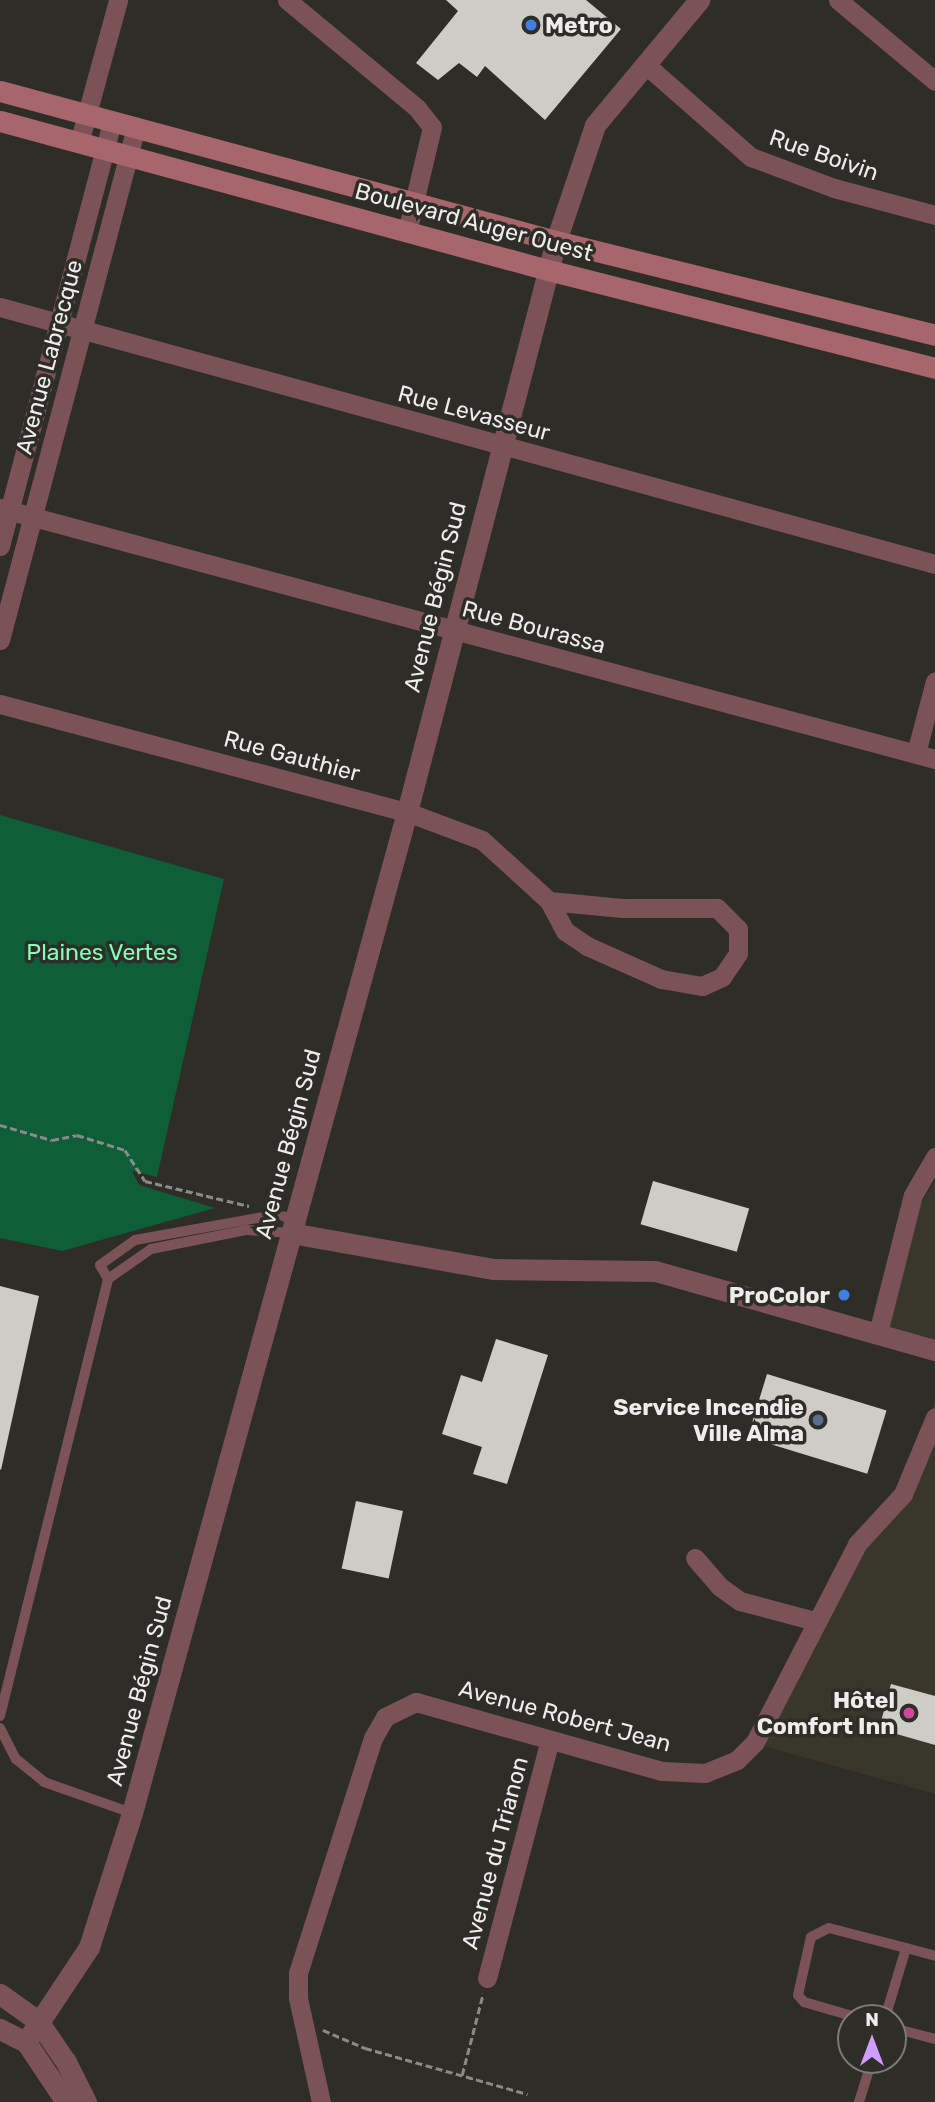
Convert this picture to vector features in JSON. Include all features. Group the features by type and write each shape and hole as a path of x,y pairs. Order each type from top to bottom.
{"main road":[{"name":"Boulevard Auger Ouest","path":"0,91 556,241 935,335"},
{"name":"Boulevard Auger Ouest","path":"0,121 548,270 935,368"}],"street":[{"path":"79,143 118,0"},
{"path":"287,0 417,108 432,127 407,232"},
{"name":"Avenue Bégin Sud","path":"26,2042 38,2021 71,1980 89,1947 132,1813 407,812 556,241 595,125 699,0"},
{"path":"838,0 935,81"},
{"name":"Rue Boivin","path":"645,64 751,157 834,188 935,215"},
{"name":"Avenue Labrecque","path":"0,546 4,510 112,121"},
{"name":"Avenue Labrecque","path":"0,640 136,127"},
{"name":"Rue Levasseur","path":"0,307 935,564"},
{"name":"Rue Bourassa","path":"4,510 925,756"},
{"path":"925,756 935,681"},
{"name":"Rue Gauthier","path":"0,704 407,812 482,840 549,901 565,931 587,946 661,979 702,986 722,977 738,953 738,929 717,908 622,908 549,901"},
{"path":"878,1333 913,1195 935,1157"},
{"path":"293,1225 495,1269 655,1271 935,1350"},
{"name":"Avenue Robert Jean","path":"321,2102 303,2022 298,1973 373,1738 385,1717 400,1706 416,1702 662,1771 705,1773 737,1760 755,1742 815,1622 858,1544 903,1494 935,1417"},
{"path":"695,1558 719,1587 740,1601 815,1622"},
{"name":"Avenue du Trianon","path":"487,1978 550,1740"},
{"path":"0,1994 38,2021 66,2062 86,2102"},
{"path":"0,2029 26,2042 66,2102"}],"lane":[{"path":"108,1279 100,1265 135,1240 269,1216 293,1225"},
{"path":"0,1716 108,1279 151,1249 247,1230 293,1225"},
{"path":"0,1728 16,1759 44,1782 132,1813"},
{"path":"837,2011 804,2001 798,1995 796,1987 811,1937 829,1928 935,1956"},
{"path":"889,2004 906,1948"},
{"path":"907,2032 935,2039"},
{"path":"859,2102 868,2074"}],"path":[{"path":"0,1125 52,1140 76,1135 125,1150 145,1181 258,1208"},
{"path":"462,2076 487,1978"},
{"path":"303,2022 365,2048 528,2094"}],"shaded area":[{"path":"935,1181 935,1340 887,1326 922,1202"},
{"path":"935,1399 935,1794 763,1746 860,1552 904,1504"}],"green space":[{"name":"Plaines Vertes","path":"0,815 224,879 157,1177 132,1171 139,1185 215,1208 62,1251 0,1238"}],"building":[{"path":"446,0 586,0 621,29 545,120 485,66 477,77 459,63 438,80 416,63 458,11"},
{"path":"653,1181 749,1209 737,1252 641,1224"},
{"path":"0,1286 39,1296 1,1470 0,1469"},
{"path":"496,1339 548,1355 507,1484 473,1474 482,1447 442,1434 461,1375 482,1382"},
{"path":"767,1374 887,1411 867,1474 748,1437"},
{"path":"356,1501 403,1511 389,1578 342,1568"},
{"name":"Hôtel Comfort Inn","path":"891,1684 935,1696 935,1745 879,1729"}],"place":[{"name":"Metro","path":"531,25"},
{"name":"ProColor","path":"844,1295"},
{"name":"Service Incendie Ville Alma","path":"818,1420"},
{"name":"Hôtel Comfort Inn","path":"909,1713"}]}
